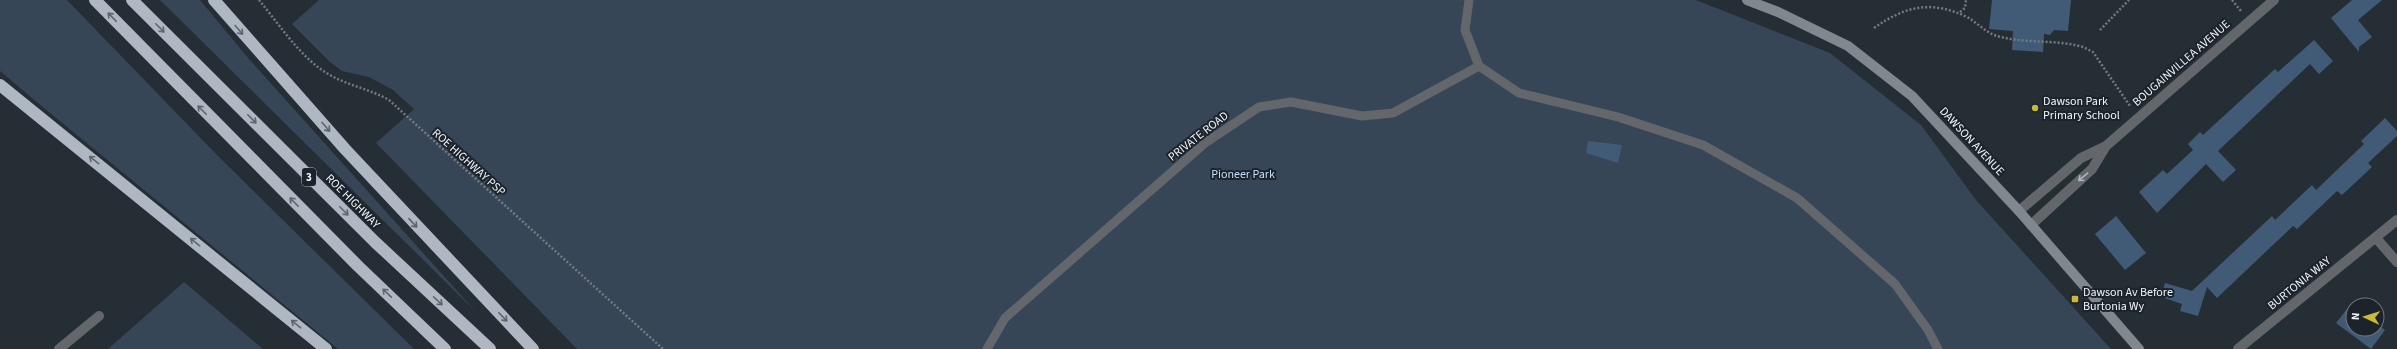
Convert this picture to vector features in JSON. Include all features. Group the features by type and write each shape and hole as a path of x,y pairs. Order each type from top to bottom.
{"highway":[{"name":"3","path":"95,0 347,254 445,349"},
{"name":"ROE HIGHWAY","path":"132,0 375,242 490,349"},
{"path":"214,0 350,154 533,349"},
{"path":"0,85 326,349"}],"main road":[{"name":"DAWSON AVENUE","path":"1747,0 1778,12 1848,46 1912,96 2019,211 2139,349"}],"street":[{"name":"BOUGAINVILLEA AVENUE","path":"2019,211 2081,158 2106,146 2274,0"},
{"name":"BOUGAINVILLEA AVENUE","path":"2031,225 2092,170 2106,146"},
{"name":"BURTONIA WAY","path":"2238,349 2397,220"},
{"path":"2376,238 2397,262"},
{"path":"59,349 99,316"}],"lane":[{"path":"1469,0 1465,30 1479,66 1519,93 1618,117 1703,145 1797,198 1895,284 1928,330 1938,349"},
{"name":"PRIVATE ROAD","path":"987,349 1004,318 1206,143 1259,107 1291,102 1362,116 1393,113 1479,66"}],"path":[{"name":"ROE HIGHWAY PSP","path":"259,0 309,59 337,79 376,92 389,100 663,349"},
{"path":"1960,12 1965,8 1966,0"},
{"path":"2100,30 2129,0"},
{"path":"2232,0 2241,11"},
{"path":"1874,28 1899,11 1928,4 1938,4 1960,12 1996,36 2074,44 2093,52 2130,106"}],"green space":[{"path":"0,0 67,0 217,155 414,349 338,349 33,99 0,71"},
{"path":"160,0 200,0 249,59 476,312"},
{"name":"Pioneer Park","path":"319,0 1696,0 1830,53 1921,125 1976,200 2111,349 577,349 376,143 414,109 393,90 369,77 342,71 330,62 292,24"},
{"path":"184,282 263,349 108,349"}],"building":[{"path":"1992,0 2071,0 2068,31 2054,30 2050,35 2044,34 2043,52 2012,50 2013,31 1989,29"},
{"path":"2352,0 2382,0 2358,20 2372,37 2359,47 2359,52 2331,18"},
{"path":"2314,40 2333,61 2319,74 2310,64 2218,151 2236,170 2223,182 2206,164 2157,213 2139,192 2163,170 2167,174 2193,150 2188,144 2200,132 2203,135 2275,69 2278,72"},
{"path":"2385,118 2397,131 2397,136 2368,163 2372,167 2342,195 2337,191 2297,229 2293,226 2217,298 2207,287 2198,316 2180,311 2182,304 2161,297 2165,283 2192,291 2272,216 2275,220 2312,185 2316,190 2364,144 2361,141"},
{"path":"1588,141 1622,145 1618,163 1586,153"},
{"path":"2116,216 2146,253 2125,270 2095,234"},
{"path":"2345,311 2345,330 2336,323"},
{"path":"2355,337 2380,337 2371,349"}],"place":[{"name":"Dawson Park Primary School","path":"2035,108"},
{"name":"Dawson Av Before Burtonia Wy","path":"2075,299"}]}
